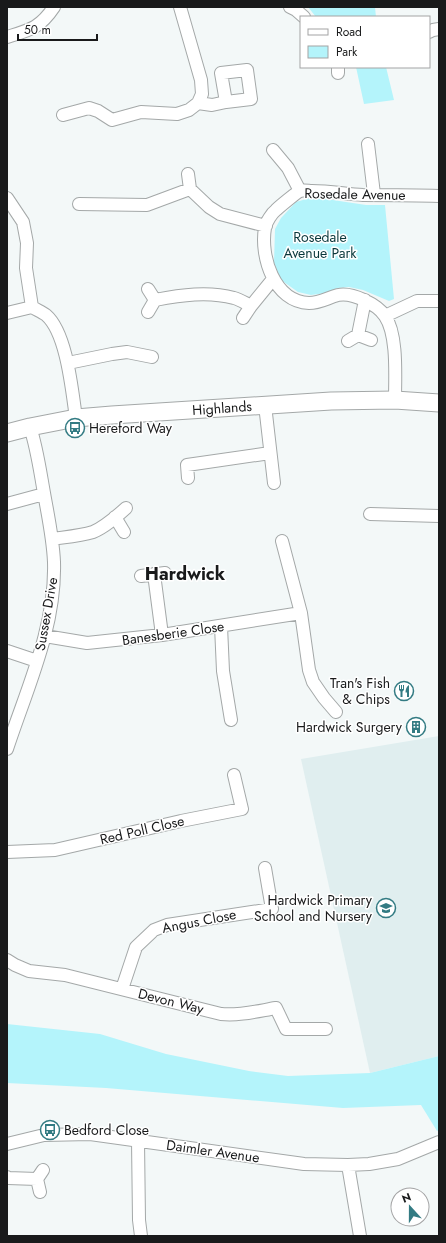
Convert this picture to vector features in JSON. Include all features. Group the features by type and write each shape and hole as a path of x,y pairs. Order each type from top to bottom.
{"street":[{"path":"7,38 39,25 54,7"},
{"path":"63,115 89,108 98,111 112,120 141,112 177,114 189,110 198,103 202,94 201,80 180,7"},
{"path":"290,7 303,16"},
{"path":"198,103 212,105 226,102"},
{"path":"368,144 374,194"},
{"path":"273,150 288,168 300,191"},
{"path":"188,174 190,189 209,207 220,214 266,226"},
{"path":"79,204 147,205 190,189"},
{"name":"Rosedale Avenue","path":"395,400 394,348 392,332 385,316 376,307 365,300 351,295 339,295 323,301 308,303 294,299 282,291 274,279 267,262 264,248 266,226 276,210 300,191 320,191 362,195 439,196"},
{"path":"7,198 23,222 27,243 26,268 32,308"},
{"path":"244,318 251,306 274,279"},
{"path":"148,289 155,300"},
{"path":"148,312 155,300 173,296 206,293 235,298 251,306"},
{"path":"365,300 353,338 371,340"},
{"path":"385,316 417,301 439,301"},
{"path":"7,313 32,308 46,314 53,323 60,337 68,363 76,418"},
{"path":"68,363 127,352 152,357"},
{"name":"Highlands","path":"7,433 76,418 331,401 395,400 439,403"},
{"path":"265,405 274,483"},
{"name":"Sussex Drive","path":"7,749 45,636 52,598 54,563 52,539 33,435 30,427"},
{"path":"188,478 187,465 270,454"},
{"path":"7,504 44,494"},
{"path":"52,539 77,536 93,531 108,523 126,508"},
{"path":"370,514 439,516"},
{"path":"115,518 124,532"},
{"path":"282,542 302,613 309,670 313,682 336,712"},
{"path":"141,576 160,574 162,635"},
{"name":"Banesberie Close","path":"45,636 87,643 162,635 302,613"},
{"path":"221,626 223,671 231,720"},
{"path":"7,651 37,661"},
{"name":"Red Poll Close","path":"7,852 55,850 181,821 242,809 234,775"},
{"name":"Angus Close","path":"122,989 136,947 154,930 167,925 272,909 265,868"},
{"name":"Devon Way","path":"7,960 29,971 66,975 229,1015 276,1008 286,1029 326,1030"},
{"name":"Daimler Avenue","path":"7,1144 44,1135 90,1134 304,1164 348,1165 369,1164 398,1158 439,1142"},
{"path":"138,1141 139,1220 141,1236"},
{"path":"348,1165 360,1236"},
{"path":"7,1177 40,1175 40,1192"}],"shaded area":[{"name":"Hardwick Primary School and Nursery","path":"439,736 439,1056 370,1073 301,759"}],"green space":[{"path":"308,7 375,7 376,16 315,16"},
{"path":"356,68 386,68 394,100 364,104"},
{"name":"Rosedale Avenue Park","path":"313,197 366,205 385,205 394,299 389,301 363,290 349,287 337,288 326,293 311,295 298,292 281,280 274,263 275,229 281,218 296,202"},
{"path":"7,1024 100,1034 166,1054 249,1071 288,1076 370,1073 439,1056 439,1130 437,1131 421,1105 343,1108 106,1088 7,1083"}],"place":[{"name":"Hereford Way","path":"75,428"},
{"name":"Tran's Fish & Chips","path":"404,691"},
{"name":"Hardwick Surgery","path":"416,727"},
{"name":"Hardwick Primary School and Nursery","path":"386,908"},
{"name":"Bedford Close","path":"50,1130"}],"district":[{"name":"Hardwick","path":"185,574"}]}
